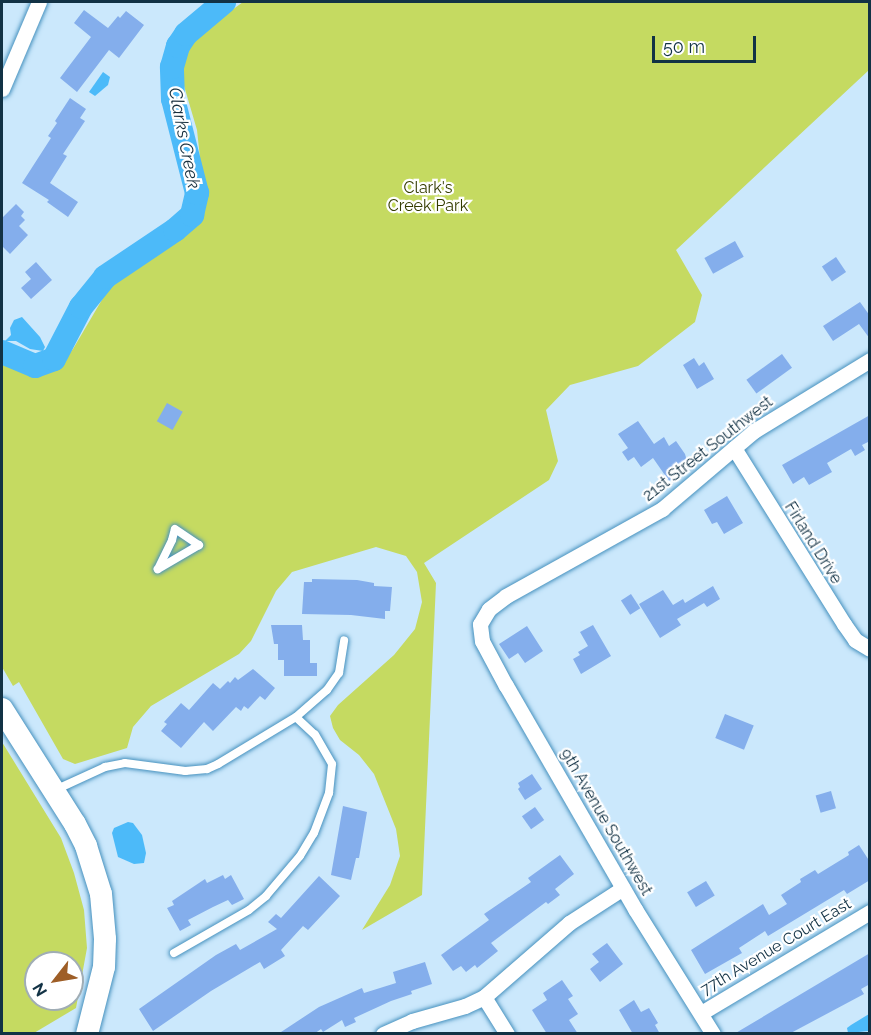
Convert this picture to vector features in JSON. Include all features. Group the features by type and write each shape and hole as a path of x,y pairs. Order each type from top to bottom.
{"street":[{"path":"2,89 39,2"},
{"name":"21st Street Southwest","path":"480,624 489,609 506,596 672,502 754,430 870,360"},
{"name":"Firland Drive","path":"734,448 844,624 855,640 870,649"},
{"name":"9th Avenue Southwest","path":"480,624 479,634 489,656 623,888 713,1034"},
{"path":"2,709 86,846 101,894 105,929 104,967 87,1034"},
{"path":"384,1034 412,1021 465,1006 484,997 569,923 623,888"},
{"name":"77th Avenue Court East","path":"701,1013 870,912"},
{"path":"484,997 507,1034"}],"lane":[{"path":"175,529 199,545 158,569 175,529"},
{"path":"54,791 105,767 125,763 185,771 207,769 296,717 327,690 339,673 344,640"},
{"path":"174,953 249,910 266,896 300,856 314,833 329,793 332,764 315,735 296,717"}],"green space":[{"name":"Clark's Creek Park","path":"243,2 869,2 869,70 676,250 702,295 695,322 638,366 570,385 546,410 558,461 549,480 424,563 436,583 422,895 362,930 390,885 400,856 396,829 374,774 359,755 340,740 333,728 330,716 338,705 394,655 415,629 422,602 417,572 406,556 376,547 292,572 276,591 251,641 239,654 151,706 133,727 127,748 75,764 63,759 19,682 13,686 2,667 2,358 35,374 52,372 59,367 73,349 113,281 186,231 198,216 204,196 203,186 197,130 182,79 182,63 189,47 202,32"},
{"path":"2,742 61,838 84,910 87,948 84,964 84,951 24,951 24,1011 71,1011 34,1033 2,1033"}],"water":[{"path":"103,72 110,77 108,85 95,96 89,92"},
{"path":"22,317 40,337 45,347 43,351 30,349 16,341 5,341 11,335 10,328 14,320"},
{"path":"128,822 133,823 142,835 146,853 144,863 134,864 118,857 112,833 114,828"},
{"path":"869,1014 869,1031 848,1033 847,1028"}],"building":[{"path":"84,10 108,28 118,16 120,18 126,11 144,25 119,58 109,50 77,92 60,78 91,37 74,23"},
{"path":"70,98 86,109 80,118 85,121 63,154 67,156 50,183 78,202 68,217 47,202 49,200 22,183 51,138 48,136 57,123 55,121"},
{"path":"16,204 24,212 21,216 25,220 19,226 28,235 10,254 2,246 2,218"},
{"path":"735,241 744,257 713,274 704,258"},
{"path":"836,257 846,272 832,281 822,267"},
{"path":"36,262 52,280 31,299 21,288 31,279 25,272"},
{"path":"860,302 870,316 870,339 859,324 833,341 823,326"},
{"path":"782,354 792,368 756,394 746,380"},
{"path":"694,358 699,366 704,362 714,379 697,389 683,365"},
{"path":"167,403 183,412 173,430 157,421"},
{"path":"870,415 870,441 862,445 865,450 855,456 851,449 827,463 832,472 809,485 804,477 793,484 782,465"},
{"path":"638,421 654,444 664,437 669,446 676,441 685,454 689,468 669,481 653,458 641,467 634,457 628,461 622,452 628,448 618,434"},
{"path":"727,496 743,523 724,534 717,522 712,524 704,510"},
{"path":"312,579 357,580 374,583 374,586 392,587 390,611 385,611 385,619 351,615 302,614 304,582 312,582"},
{"path":"713,586 720,599 707,607 704,603 677,619 681,625 660,638 639,604 663,590 673,605 683,599 685,603"},
{"path":"631,594 640,608 630,615 621,601"},
{"path":"271,625 302,625 303,640 310,640 310,663 317,663 317,676 284,676 284,660 278,660 278,644 274,644"},
{"path":"593,625 611,656 581,674 573,659 580,655 578,652 588,646 580,632"},
{"path":"527,626 543,651 525,663 518,653 509,659 499,644"},
{"path":"253,669 275,688 265,700 260,696 248,709 244,706 241,711 236,707 213,731 204,722 181,748 161,731 167,724 164,722 181,703 189,710 213,683 220,689 228,681 230,683 235,677 238,680"},
{"path":"725,714 754,726 744,750 715,738"},
{"path":"532,774 542,789 525,800 518,789 520,787 518,783"},
{"path":"831,791 836,808 821,813 816,795"},
{"path":"343,806 367,812 359,858 356,858 351,880 331,875"},
{"path":"535,807 544,820 531,829 522,816"},
{"path":"859,845 870,862 870,880 847,894 844,890 768,936 765,931 739,948 742,953 705,974 691,950 763,904 769,915 787,904 781,895 801,882 800,879 815,870 818,874 849,855 848,852"},
{"path":"560,855 574,874 555,889 560,895 548,904 546,902 491,943 498,951 477,968 475,965 466,972 461,966 453,971 441,955 489,920 484,914 531,882 528,878"},
{"path":"223,875 225,879 231,875 244,899 232,905 228,900 213,907 188,920 191,925 180,931 167,908 174,905 172,901 205,879 207,883"},
{"path":"319,876 340,896 308,930 303,926 281,950 285,956 264,969 260,962 211,991 153,1031 139,1009 216,955 236,944 240,950 277,929 268,922 276,914 281,918"},
{"path":"706,881 715,896 696,907 687,892"},
{"path":"607,943 623,964 600,982 590,969 599,962 592,954"},
{"path":"870,953 870,984 861,989 864,994 789,1034 734,1034"},
{"path":"425,962 432,984 411,991 412,994 354,1018 356,1022 345,1027 342,1020 323,1032 321,1029 314,1034 278,1034 319,1007 362,988 364,993 396,983 393,972"},
{"path":"562,980 573,996 568,999 578,1014 569,1020 578,1034 547,1034 532,1010 547,1000 543,993"},
{"path":"634,1000 641,1012 649,1008 658,1023 655,1025 660,1034 633,1034 619,1010"}],"waterway":[{"name":"Clarks Creek","path":"2,352 35,366 54,359 81,307 105,277 175,230 192,215 197,193 173,99 172,67 178,46 186,34 224,2"}]}
